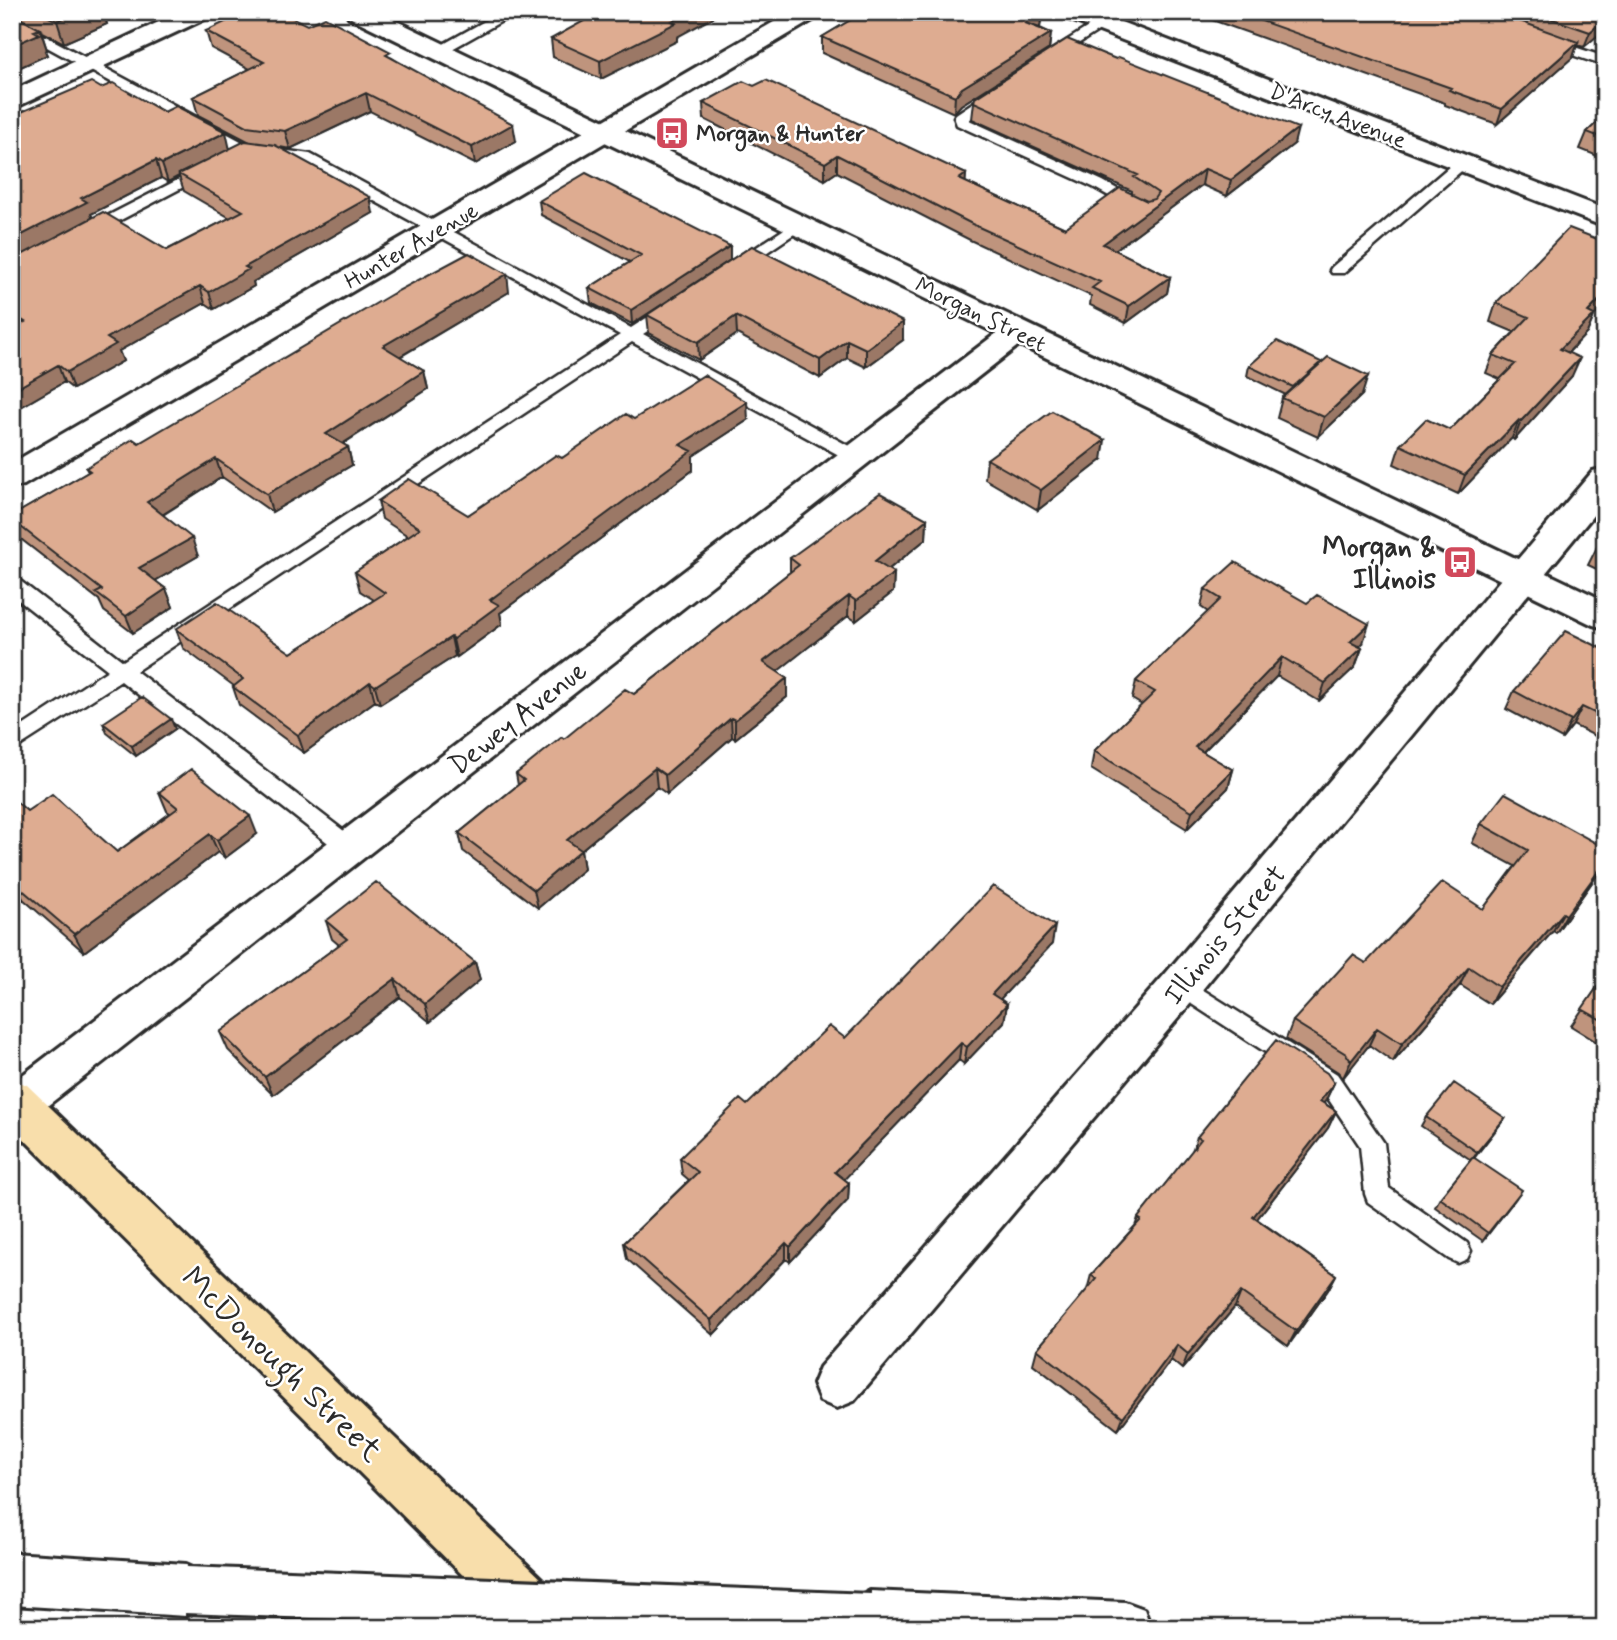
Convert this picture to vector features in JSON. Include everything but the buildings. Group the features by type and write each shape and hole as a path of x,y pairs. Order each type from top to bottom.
{"main road":[{"name":"McDonough Street","path":"15,1101 554,1628"}],"street":[{"path":"12,101 200,12"},
{"name":"Morgan Street","path":"358,12 1605,616"},
{"name":"Hunter Avenue","path":"12,477 809,12"},
{"name":"D'Arcy Avenue","path":"1072,12 1605,219"},
{"name":"Dewey Avenue","path":"15,1101 349,847 1017,331"},
{"name":"Illinois Street","path":"837,1384 1181,985 1605,479"},
{"path":"12,1578 186,1590 1125,1628"}],"lane":[{"path":"438,51 512,12"},
{"path":"12,22 247,150 305,158 854,456"},
{"path":"1034,66 1101,23"},
{"path":"1540,39 1605,62"},
{"path":"1012,81 967,110 961,117 962,122 1098,184 1145,211"},
{"path":"74,238 247,150"},
{"path":"1338,270 1462,163"},
{"path":"720,277 798,225"},
{"path":"12,743 124,672 687,299"},
{"path":"12,585 349,847"},
{"path":"1181,985 1329,1080 1372,1143 1377,1194 1458,1251"}],"place":[{"name":"Morgan & Hunter","path":"672,133"},
{"name":"Morgan & Illinois","path":"1460,562"}]}
